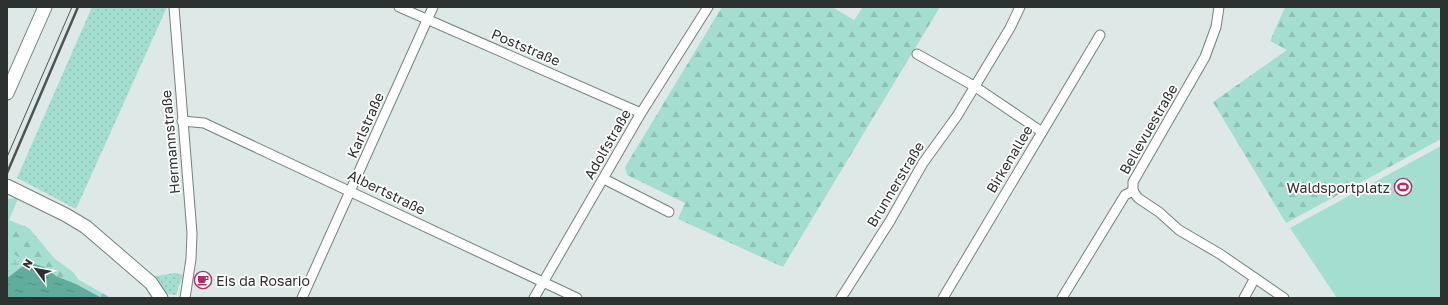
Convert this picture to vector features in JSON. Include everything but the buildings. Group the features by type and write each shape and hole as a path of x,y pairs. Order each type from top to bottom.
{"street":[{"path":"7,93 46,7"},
{"name":"Hermannstraße","path":"174,7 192,233 192,259 185,298"},
{"name":"Poststraße","path":"399,7 641,113"},
{"name":"Karlstraße","path":"302,298 433,7"},
{"name":"Adolfstraße","path":"534,298 641,113 708,7"},
{"name":"Brunnerstraße","path":"841,298 890,222 923,163 957,116 1010,28 1020,7"},
{"name":"Bellevuestraße","path":"1062,298 1125,195 1133,191 1133,182 1196,73 1211,42 1216,27 1219,7"},
{"name":"Birkenallee","path":"943,298 1100,35"},
{"path":"917,54 974,86 1042,132"},
{"name":"Albertstraße","path":"182,121 204,123 351,190 542,283 577,298"},
{"path":"604,179 669,212"},
{"path":"7,186 48,205 84,225 151,283 160,298"},
{"path":"1133,191 1138,198 1159,212 1179,230 1220,254 1284,298"},
{"path":"139,274 154,298"},
{"name":"Hermannstraße","path":"178,298 188,275"},
{"path":"1244,298 1255,278"}],"green space":[{"path":"92,7 167,7 76,209 17,178"},
{"path":"722,7 832,7 854,20 863,7 940,7 783,267 678,219 685,203 627,175 625,167"},
{"path":"1285,7 1441,7 1441,139 1286,223 1213,102 1287,50 1270,41"},
{"name":"Waldsportplatz","path":"1441,146 1441,298 1337,298 1290,228"},
{"path":"7,199 18,199 9,220 29,228 54,258 73,272 79,280 111,298 102,298 76,284 56,276 44,267 28,262 13,254 7,258"},
{"path":"13,254 28,262 7,278 7,258"},
{"path":"175,273 183,275 176,295 168,294 151,277"}],"water":[{"path":"28,262 44,267 56,276 76,284 102,298 7,298 7,278"}],"tram line":[{"path":"7,157 72,7"}],"railway":[{"path":"7,173 78,7"}],"place":[{"name":"Waldsportplatz","path":"1403,187"},
{"name":"Eis da Rosario","path":"203,280"}]}
